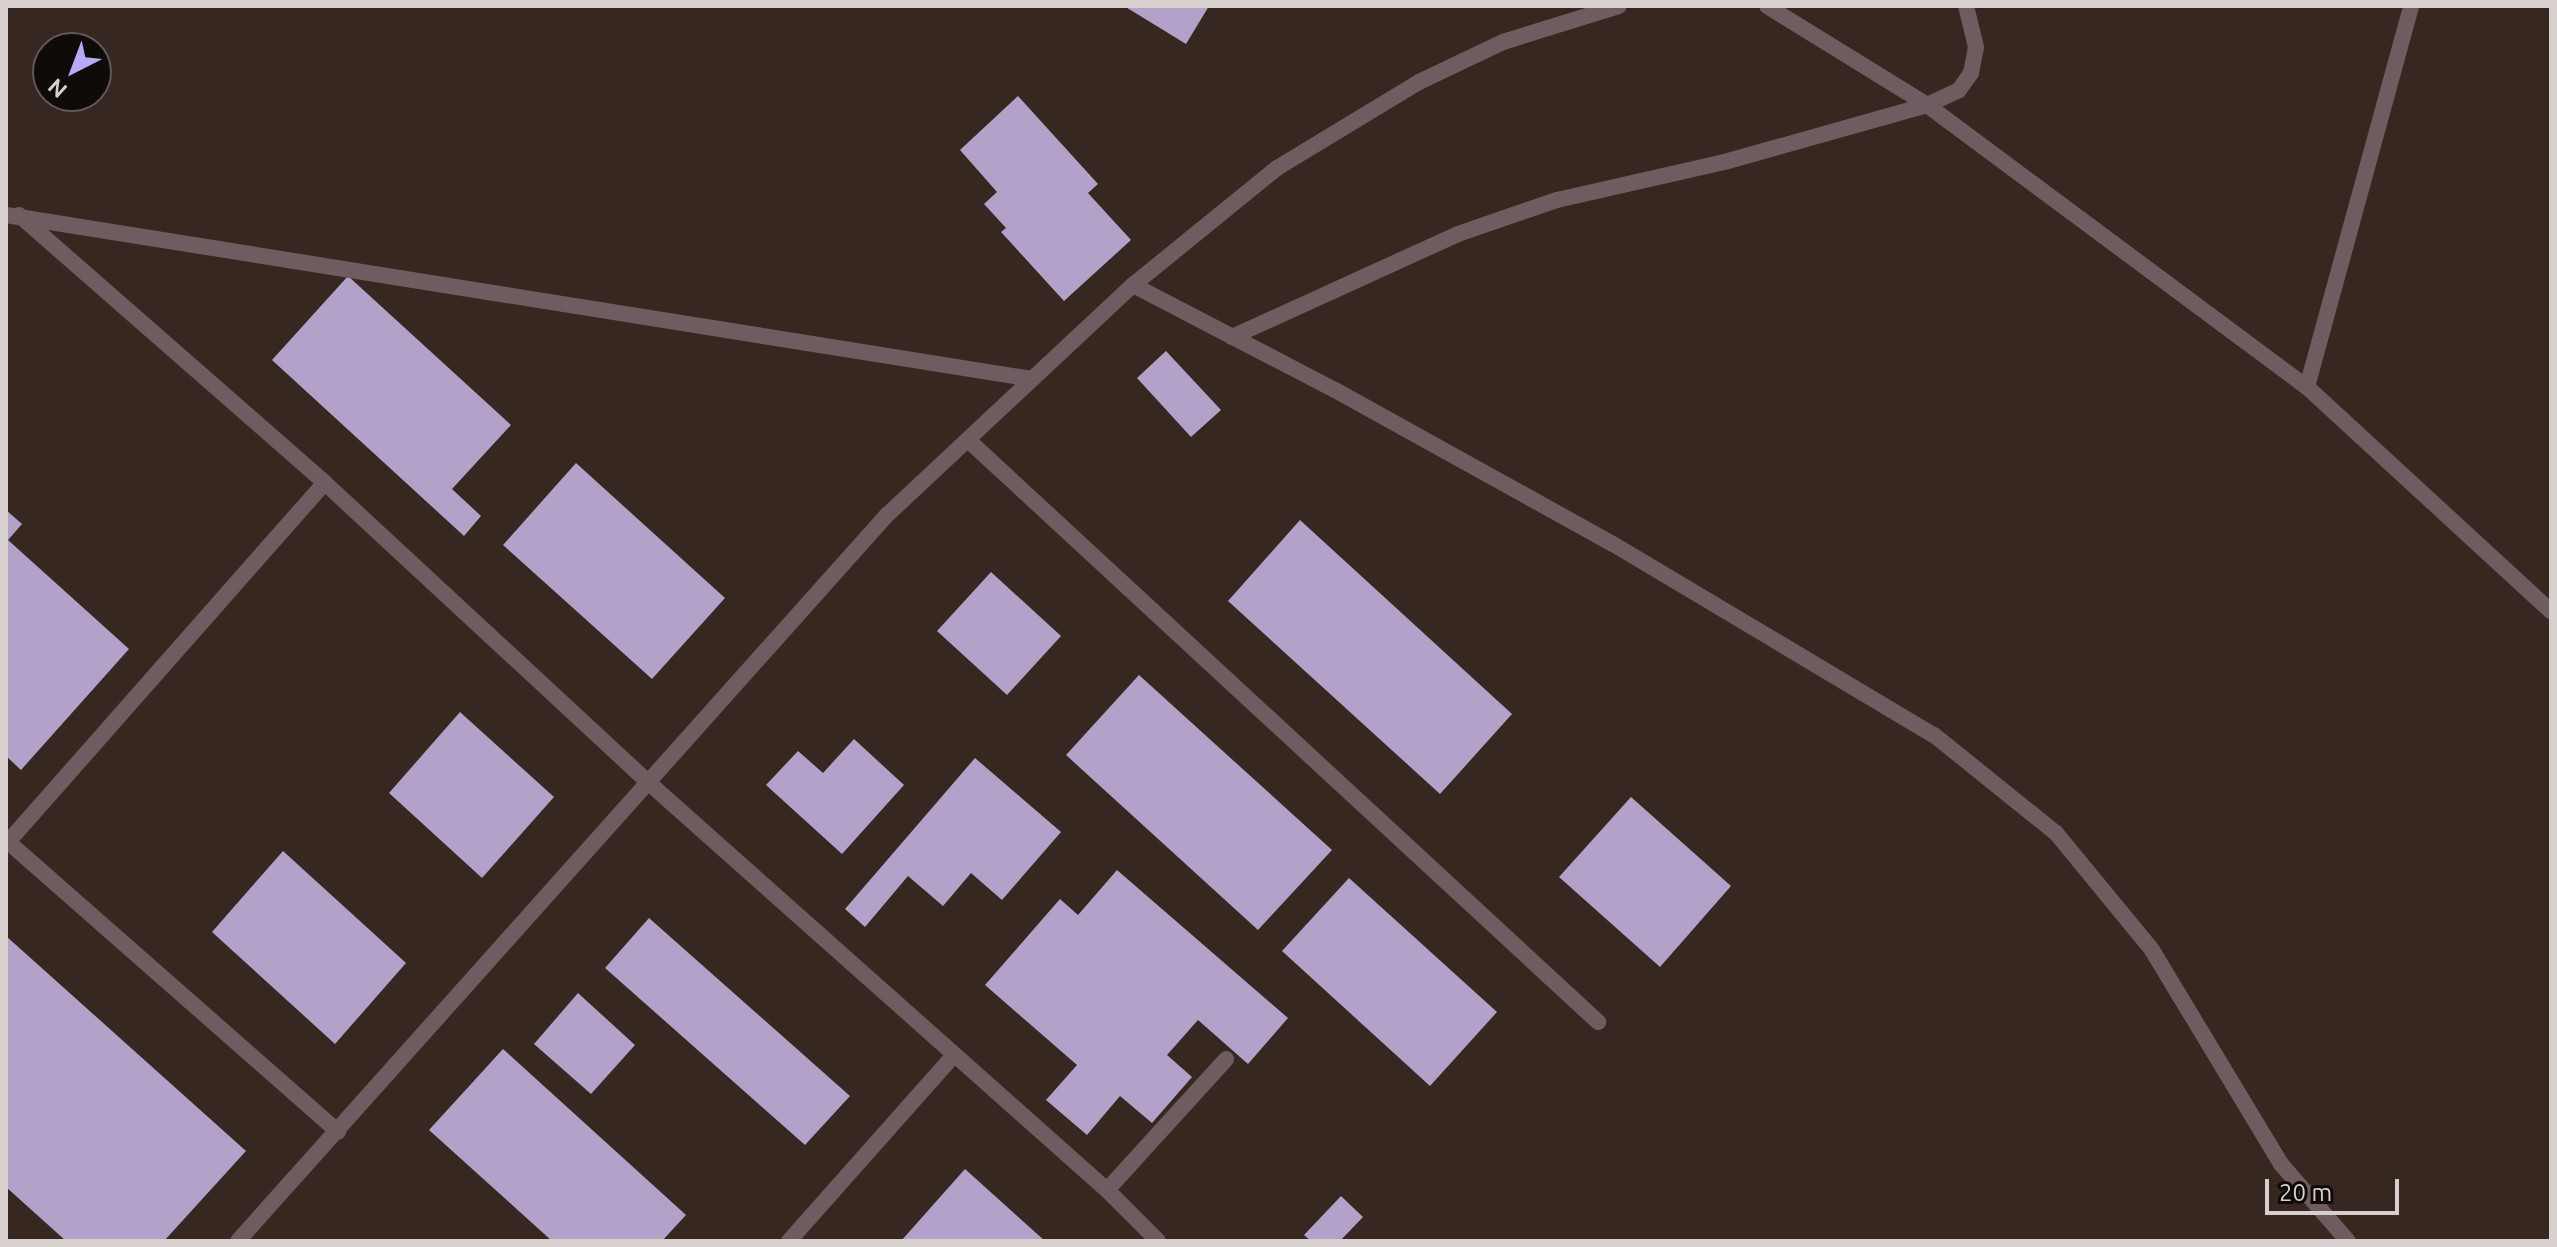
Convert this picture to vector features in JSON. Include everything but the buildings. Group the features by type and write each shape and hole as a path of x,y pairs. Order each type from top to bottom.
{"street":[{"path":"238,1241 887,515 1133,285 1277,168 1419,82 1503,42 1619,6"},
{"path":"1767,6 1927,105 2307,387 2551,611"},
{"path":"1232,337 1458,234 1557,200 1728,161 1927,105 1959,90 1971,73 1976,47 1966,6"},
{"path":"2307,387 2411,6"},
{"path":"12,215 1032,379"},
{"path":"12,215 325,483 649,783 1107,1190 1158,1241"},
{"path":"1133,285 1613,544 1934,735 2056,833 2152,950 2281,1164 2348,1241"},
{"path":"968,440 1598,1022"},
{"path":"325,483 7,841 338,1132"},
{"path":"789,1241 953,1056"},
{"path":"1107,1190 1226,1059"}],"shaded area":[{"path":"6,6 2551,6 2551,1241 6,1241"}]}
